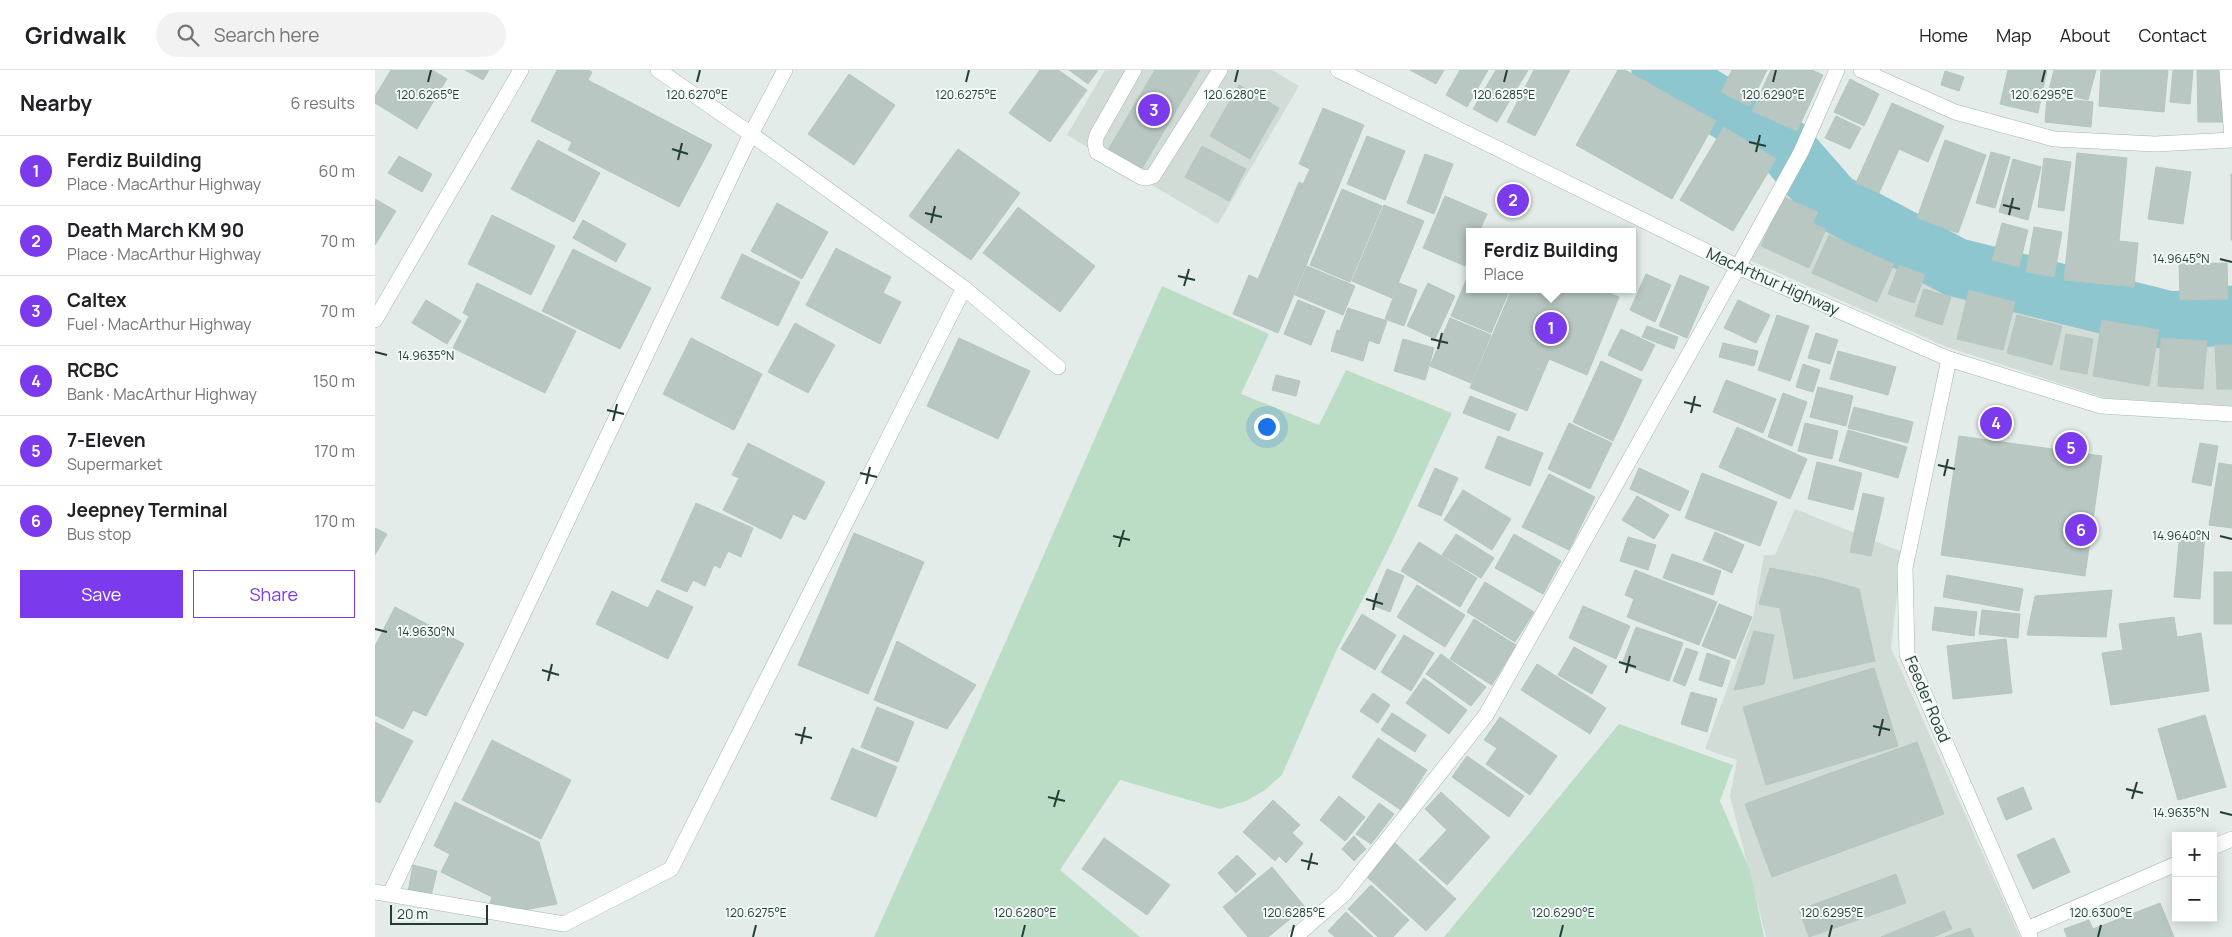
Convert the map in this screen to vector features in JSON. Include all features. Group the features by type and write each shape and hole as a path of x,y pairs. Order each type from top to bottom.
{"street":[{"path":"375,320 521,70"},
{"path":"658,70 751,134 964,288 1058,367"},
{"path":"785,70 751,134 382,893 564,924 671,869 964,288"},
{"path":"1134,70 1097,135 1095,143 1097,152 1141,178 1153,176 1220,70"},
{"name":"MacArthur Highway","path":"1339,70 1739,267 1949,359 2101,406 2232,414"},
{"path":"1295,937 1344,894 1486,715 1739,267 1812,130 1837,70"},
{"path":"1861,70 1882,75 1955,112 2054,139 2155,144 2232,140 2227,70"},
{"name":"Feeder Road","path":"1949,359 1905,568 1907,654 2029,933"},
{"path":"2217,845 2232,839"},
{"path":"2029,933 2172,866"}],"shaded area":[{"path":"1105,70 1272,70 1299,86 1218,224 1067,135"},
{"path":"1793,172 1830,214 1952,275 2162,327 2232,322 2232,406 2105,398 1947,347 1747,259"},
{"path":"1795,509 1902,552 1891,648 2020,937 1766,937 1730,796 1737,760 1705,749 1753,618 1764,555 1775,555"}],"green space":[{"path":"1162,286 1269,334 1241,394 1319,425 1346,370 1452,413 1391,544 1337,649 1282,775 1265,790 1246,801 1220,809 1120,780 1060,870 1140,937 874,937 983,693"},
{"path":"1619,724 1733,765 1720,801 1750,870 1764,937 1444,937"}],"building":[{"path":"391,70 432,70 447,79 417,129 375,103 375,96"},
{"path":"465,70 489,70 483,80"},
{"path":"557,70 588,70 592,72 588,80 712,145 679,207 568,150 572,142 531,121"},
{"path":"1040,70 1058,70 1087,90 1050,142 1009,113"},
{"path":"1069,70 1098,70 1088,84"},
{"path":"1155,70 1200,70 1141,170 1108,150"},
{"path":"1410,70 1444,70 1436,84"},
{"path":"1460,70 1488,70 1467,107 1446,95"},
{"path":"1496,70 1528,70 1497,122 1473,109"},
{"path":"1534,70 1570,70 1535,136 1507,122"},
{"path":"1618,70 1625,70 1716,121 1672,199 1576,145"},
{"path":"1732,70 1767,70 1749,106 1721,92"},
{"path":"1771,70 1812,70 1823,75 1797,131 1752,111"},
{"path":"2008,70 2047,70 2038,113 2000,104"},
{"path":"2054,70 2096,70 2088,100 2049,90"},
{"path":"2101,70 2168,70 2164,112 2099,106"},
{"path":"2173,70 2193,70 2190,104 2170,102"},
{"path":"2197,70 2223,70 2224,122 2198,122"},
{"path":"1945,71 1964,77 1959,91 1941,85"},
{"path":"849,74 895,105 854,165 808,134"},
{"path":"1850,79 1879,94 1864,126 1834,112"},
{"path":"1239,85 1279,108 1250,159 1210,136"},
{"path":"2047,97 2093,102 2091,127 2045,122"},
{"path":"1892,103 1944,126 1928,162 1899,149 1879,193 1856,183"},
{"path":"1323,108 1364,125 1278,333 1233,314 1249,275 1258,279 1299,182 1303,184 1310,169 1299,164"},
{"path":"1836,116 1861,128 1850,149 1825,138"},
{"path":"1724,127 1776,159 1733,231 1680,200"},
{"path":"1367,136 1405,151 1385,200 1347,184"},
{"path":"538,140 600,173 574,222 511,189"},
{"path":"1945,140 1986,155 1958,233 1917,218"},
{"path":"1202,146 1246,169 1229,201 1185,177"},
{"path":"958,149 1020,193 971,260 909,216"},
{"path":"1991,152 2010,157 1995,208 1976,203"},
{"path":"2077,153 2127,158 2119,241 2138,243 2134,287 2064,280"},
{"path":"1425,154 1453,164 1434,214 1407,203"},
{"path":"399,156 432,174 422,192 388,173"},
{"path":"2044,158 2071,162 2064,211 2038,207"},
{"path":"2013,159 2041,167 2028,220 1999,212"},
{"path":"2156,167 2191,172 2183,224 2148,219"},
{"path":"2232,174 2232,240 2231,240"},
{"path":"1342,189 1382,206 1350,282 1310,265"},
{"path":"1445,196 1487,214 1481,228 1466,228 1465,266 1423,248"},
{"path":"1783,197 1818,212 1813,223 1826,229 1809,268 1761,246"},
{"path":"375,199 396,211 375,245"},
{"path":"777,203 828,232 802,279 751,251"},
{"path":"1384,205 1424,221 1392,298 1352,281"},
{"path":"1018,207 1095,266 1060,312 983,253"},
{"path":"492,215 555,246 531,295 468,264"},
{"path":"583,220 626,244 616,262 573,238"},
{"path":"2002,223 2028,230 2019,267 1992,260"},
{"path":"2034,227 2062,232 2054,277 2026,272"},
{"path":"1829,235 1894,264 1877,302 1812,273"},
{"path":"836,248 891,277 883,293 901,302 880,344 806,305"},
{"path":"573,249 651,288 620,349 542,311"},
{"path":"742,254 800,282 778,326 721,298"},
{"path":"2227,263 2228,299 2180,300 2179,264"},
{"path":"1899,265 1925,275 1914,303 1888,294"},
{"path":"1307,266 1355,286 1343,315 1295,295"},
{"path":"1646,274 1671,285 1655,322 1630,310"},
{"path":"1680,275 1709,287 1687,338 1659,326"},
{"path":"1466,280 1466,293 1508,293 1491,333 1451,316"},
{"path":"477,283 576,331 545,393 453,348 469,316 463,313"},
{"path":"1399,283 1417,290 1404,326 1385,319"},
{"path":"1428,283 1455,296 1435,339 1407,326"},
{"path":"1924,289 1951,297 1942,325 1915,316"},
{"path":"1969,290 2015,302 2003,350 1957,339"},
{"path":"1510,293 1610,293 1619,297 1587,375 1549,359 1527,411 1470,388"},
{"path":"426,300 461,321 447,344 412,323"},
{"path":"1298,300 1325,311 1311,345 1284,334"},
{"path":"1738,300 1770,315 1756,343 1724,328"},
{"path":"1348,308 1387,321 1379,344 1340,330"},
{"path":"1777,315 1809,326 1790,381 1758,370"},
{"path":"2017,315 2062,326 2052,365 2007,353"},
{"path":"1450,318 1491,335 1471,383 1430,366"},
{"path":"2102,320 2159,330 2149,386 2093,376"},
{"path":"795,323 835,345 808,393 768,372"},
{"path":"1647,326 1678,337 1674,349 1642,337"},
{"path":"1621,329 1655,345 1642,371 1608,355"},
{"path":"1337,330 1369,340 1363,361 1331,351"},
{"path":"1816,333 1838,340 1830,364 1808,358"},
{"path":"2066,334 2093,339 2087,374 2060,369"},
{"path":"691,338 762,374 734,430 663,394"},
{"path":"959,338 1030,371 998,439 927,406"},
{"path":"2161,338 2207,341 2203,389 2158,386"},
{"path":"1403,339 1434,348 1425,380 1394,371"},
{"path":"1723,343 1758,351 1754,366 1719,357"},
{"path":"2215,345 2232,345 2232,389 2217,389"},
{"path":"1838,351 1896,367 1888,395 1830,379"},
{"path":"1601,361 1642,380 1613,441 1573,422"},
{"path":"1803,364 1820,370 1813,392 1796,387"},
{"path":"1276,375 1300,381 1296,396 1272,390"},
{"path":"1726,380 1776,399 1763,433 1713,412"},
{"path":"1818,387 1853,396 1846,426 1810,417"},
{"path":"1783,393 1807,402 1792,446 1768,437"},
{"path":"1470,396 1516,414 1509,431 1463,413"},
{"path":"1854,407 1913,422 1908,443 1848,428"},
{"path":"1569,423 1612,443 1590,489 1548,469"},
{"path":"1805,423 1838,431 1832,459 1798,451"},
{"path":"1737,427 1807,459 1790,499 1719,467"},
{"path":"1848,430 1907,447 1898,478 1839,461"},
{"path":"1498,436 1543,453 1530,486 1485,468"},
{"path":"1959,436 2102,456 2085,576 1941,555"},
{"path":"748,443 825,482 805,520 793,514 781,539 723,510 739,478 732,475"},
{"path":"2200,443 2218,446 2211,486 2192,482"},
{"path":"1817,462 1862,473 1853,510 1808,499"},
{"path":"2219,463 2232,465 2232,528 2209,525"},
{"path":"1435,468 1458,478 1441,516 1418,506"},
{"path":"1639,468 1689,491 1680,511 1630,489"},
{"path":"1702,473 1777,502 1760,546 1685,518"},
{"path":"1549,474 1595,497 1569,550 1522,527"},
{"path":"1463,490 1511,519 1492,550 1444,520"},
{"path":"1863,493 1884,498 1871,556 1850,552"},
{"path":"1637,496 1669,515 1654,539 1622,520"},
{"path":"696,503 753,528 741,557 728,551 720,568 714,565 705,586 693,580 687,592 661,581"},
{"path":"375,528 387,534 375,555"},
{"path":"2180,531 2205,533 2200,599 2174,597"},
{"path":"1715,532 1744,545 1732,573 1703,560"},
{"path":"854,533 924,562 868,694 798,665"},
{"path":"1456,534 1494,558 1481,578 1442,555"},
{"path":"1514,534 1561,561 1543,594 1495,568"},
{"path":"1628,537 1656,545 1648,570 1620,561"},
{"path":"1419,542 1477,578 1460,607 1401,571"},
{"path":"1672,554 1721,571 1713,595 1663,578"},
{"path":"1770,568 1821,578 1859,589 1875,661 1794,679 1780,608 1759,604"},
{"path":"1387,569 1404,576 1390,612 1372,605"},
{"path":"1635,570 1717,602 1699,645 1627,617 1634,599 1625,595"},
{"path":"2214,572 2232,572 2232,624 2214,624"},
{"path":"1947,575 2023,589 2019,611 1943,597"},
{"path":"1485,582 1534,612 1515,642 1467,612"},
{"path":"1417,585 1465,615 1445,647 1397,617"},
{"path":"657,590 693,607 668,659 596,624 612,591 648,608"},
{"path":"2112,590 2106,637 2027,635 2035,596"},
{"path":"1719,604 1752,617 1735,659 1702,646"},
{"path":"1583,606 1630,626 1616,659 1569,638"},
{"path":"395,607 464,644 426,716 413,710 403,729 375,715 375,646"},
{"path":"1935,607 1977,612 1974,636 1932,630"},
{"path":"1982,610 2020,614 2018,638 1979,634"},
{"path":"1362,614 1396,635 1375,670 1341,649"},
{"path":"2174,617 2177,637 2201,633 2209,691 2111,705 2102,653 2123,650 2119,624"},
{"path":"1474,619 1516,645 1492,685 1450,659"},
{"path":"1636,627 1683,643 1669,681 1622,664"},
{"path":"1754,631 1774,635 1764,684 1734,690"},
{"path":"1404,635 1434,653 1411,691 1381,672"},
{"path":"2006,639 2012,693 1953,699 1947,646"},
{"path":"897,641 976,685 947,729 874,700"},
{"path":"1574,647 1607,666 1592,694 1558,675"},
{"path":"1686,648 1698,652 1685,686 1673,681"},
{"path":"1707,653 1730,661 1722,687 1699,680"},
{"path":"1441,654 1486,687 1471,706 1426,674"},
{"path":"1537,664 1606,708 1590,734 1521,690"},
{"path":"1874,668 1898,746 1766,785 1743,707"},
{"path":"1424,678 1467,710 1449,734 1406,703"},
{"path":"1691,692 1717,699 1707,732 1681,724"},
{"path":"1373,693 1390,705 1378,723 1360,711"},
{"path":"877,707 914,722 898,762 861,747"},
{"path":"1392,713 1426,735 1415,752 1381,730"},
{"path":"2205,715 2226,787 2178,800 2158,729"},
{"path":"1500,717 1557,756 1530,795 1486,764 1497,748 1484,740"},
{"path":"375,722 413,741 380,803 375,801"},
{"path":"1378,738 1427,770 1401,810 1352,777"},
{"path":"492,740 571,780 541,839 462,800"},
{"path":"1917,742 1944,814 1772,877 1745,804"},
{"path":"852,748 897,767 876,817 831,799"},
{"path":"1467,756 1524,796 1509,817 1452,777"},
{"path":"2023,787 2032,809 2006,820 1997,798"},
{"path":"1441,792 1490,837 1447,885 1419,860 1447,830 1425,809"},
{"path":"1339,796 1365,817 1345,841 1320,820"},
{"path":"1273,800 1300,825 1292,833 1303,843 1286,863 1279,856 1275,861 1243,832"},
{"path":"455,802 539,842 557,904 518,911 501,907 490,903 492,897 441,872 450,854 434,846"},
{"path":"1379,803 1394,814 1371,844 1356,834"},
{"path":"1354,836 1366,849 1354,861 1342,849"},
{"path":"1104,838 1170,885 1147,915 1082,869"},
{"path":"2054,838 2070,872 2033,889 2017,855"},
{"path":"1395,843 1456,899 1426,931 1365,875"},
{"path":"1237,855 1256,874 1236,893 1218,873"},
{"path":"413,865 437,871 431,896 408,892"},
{"path":"1272,867 1305,907 1268,937 1248,937 1223,907"},
{"path":"1896,874 1906,903 1809,937 1799,910"},
{"path":"1371,885 1409,920 1393,937 1378,937 1348,909"},
{"path":"2160,903 2174,937 2067,937 2064,929 2089,920 2093,929"},
{"path":"1944,911 1952,929 1933,937 1881,937"},
{"path":"1346,912 1373,937 1335,937 1328,931"},
{"path":"1970,928 1974,937 1945,937"}],"waterway":[{"path":"1661,70 1784,146 1833,202 1955,267 2171,321 2232,315"}],"place":[{"name":"Caltex","path":"1154,110"},
{"name":"Death March KM 90","path":"1513,200"},
{"name":"Ferdiz Building","path":"1551,328"},
{"name":"RCBC","path":"1996,423"},
{"name":"7-Eleven","path":"2071,448"},
{"name":"Jeepney Terminal","path":"2081,530"}]}
